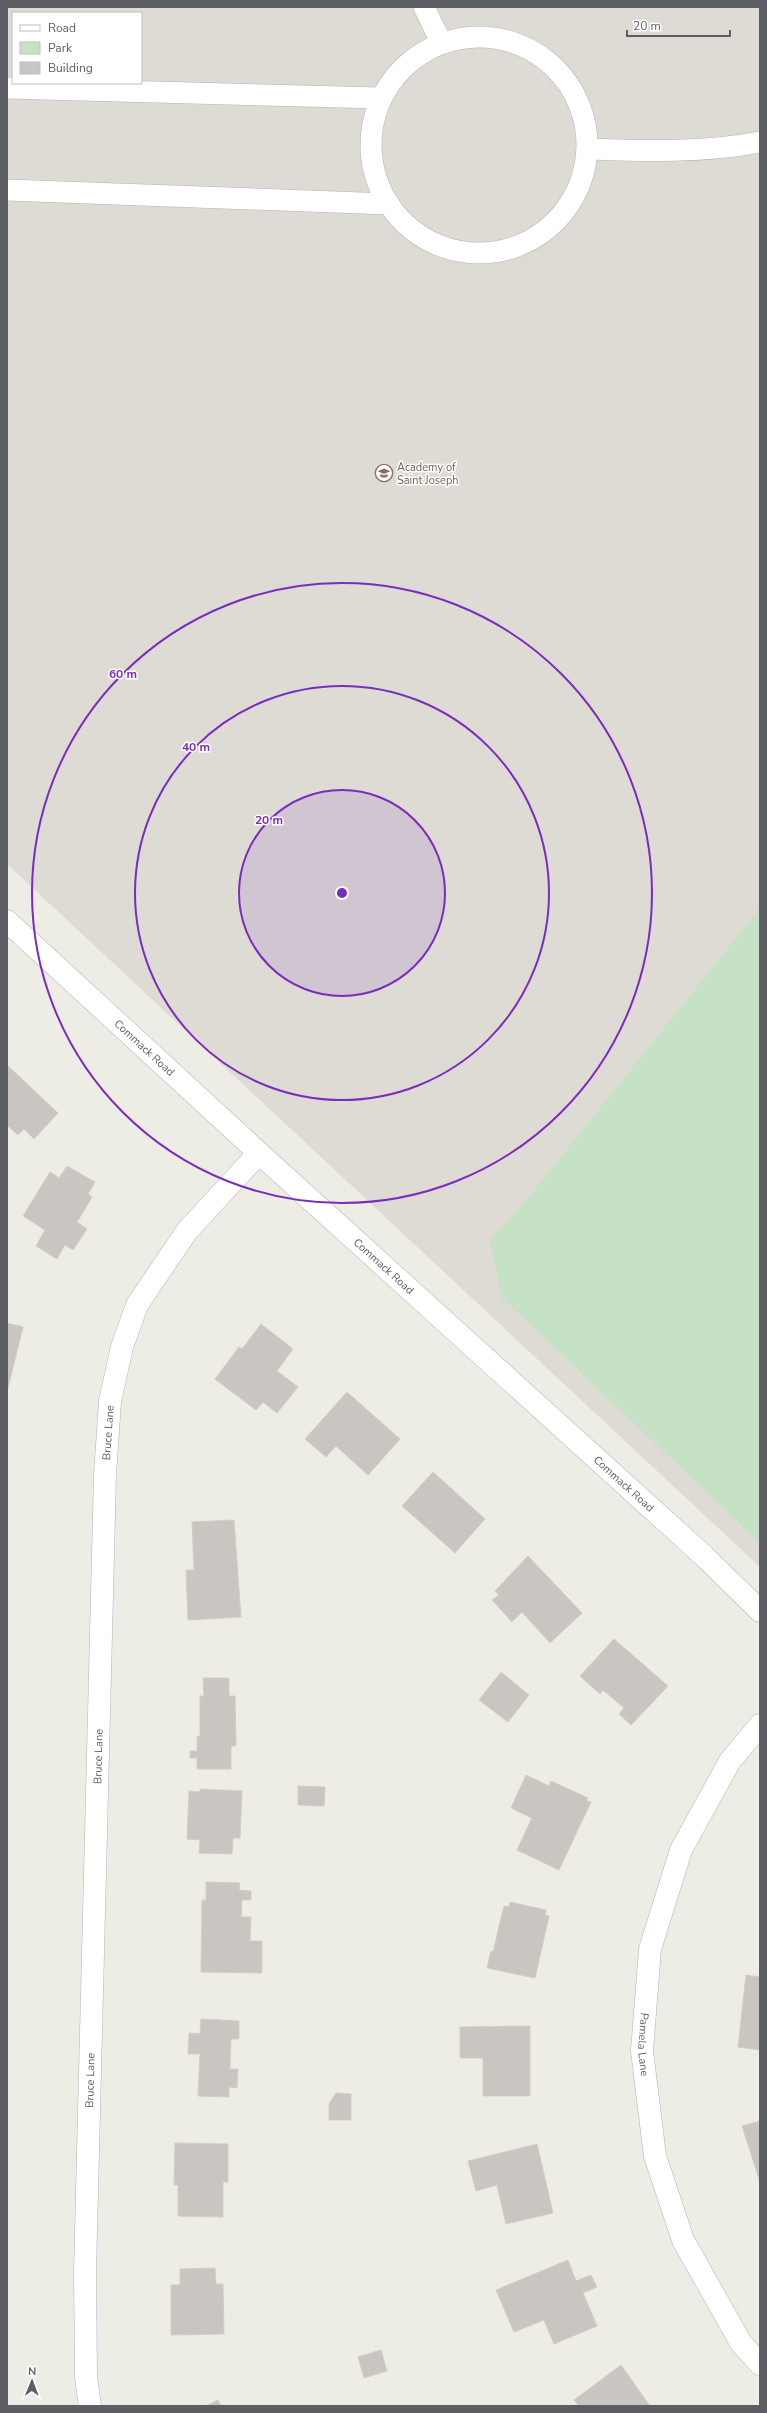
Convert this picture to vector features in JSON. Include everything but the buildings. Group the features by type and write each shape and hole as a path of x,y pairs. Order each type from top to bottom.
{"street":[{"name":"Commack Road","path":"7,920 259,1153 704,1556 760,1611"},
{"name":"Bruce Lane","path":"90,2406 86,2377 85,2272 105,1475 110,1401 122,1347 137,1305 187,1231 259,1153"},
{"name":"Pamela Lane","path":"760,1725 730,1761 681,1850 650,1949 642,2051 655,2156 683,2240 741,2343 760,2364"}],"lane":[{"path":"424,7 442,42"},
{"path":"484,36 525,46 560,71 582,107 588,149 578,191 553,225 516,248 474,254 432,244 398,218 376,182 369,139 379,98 405,64 442,42 484,36"},
{"path":"7,88 379,98"},
{"path":"588,149 654,151 722,149 760,142"},
{"path":"7,190 389,204"}],"shaded area":[{"name":"Academy of Saint Joseph","path":"7,7 760,7 760,1567 7,864"}],"green space":[{"path":"760,908 760,1543 502,1298 490,1240 524,1203"}],"place":[{"name":"Academy of Saint Joseph","path":"384,473"}]}
